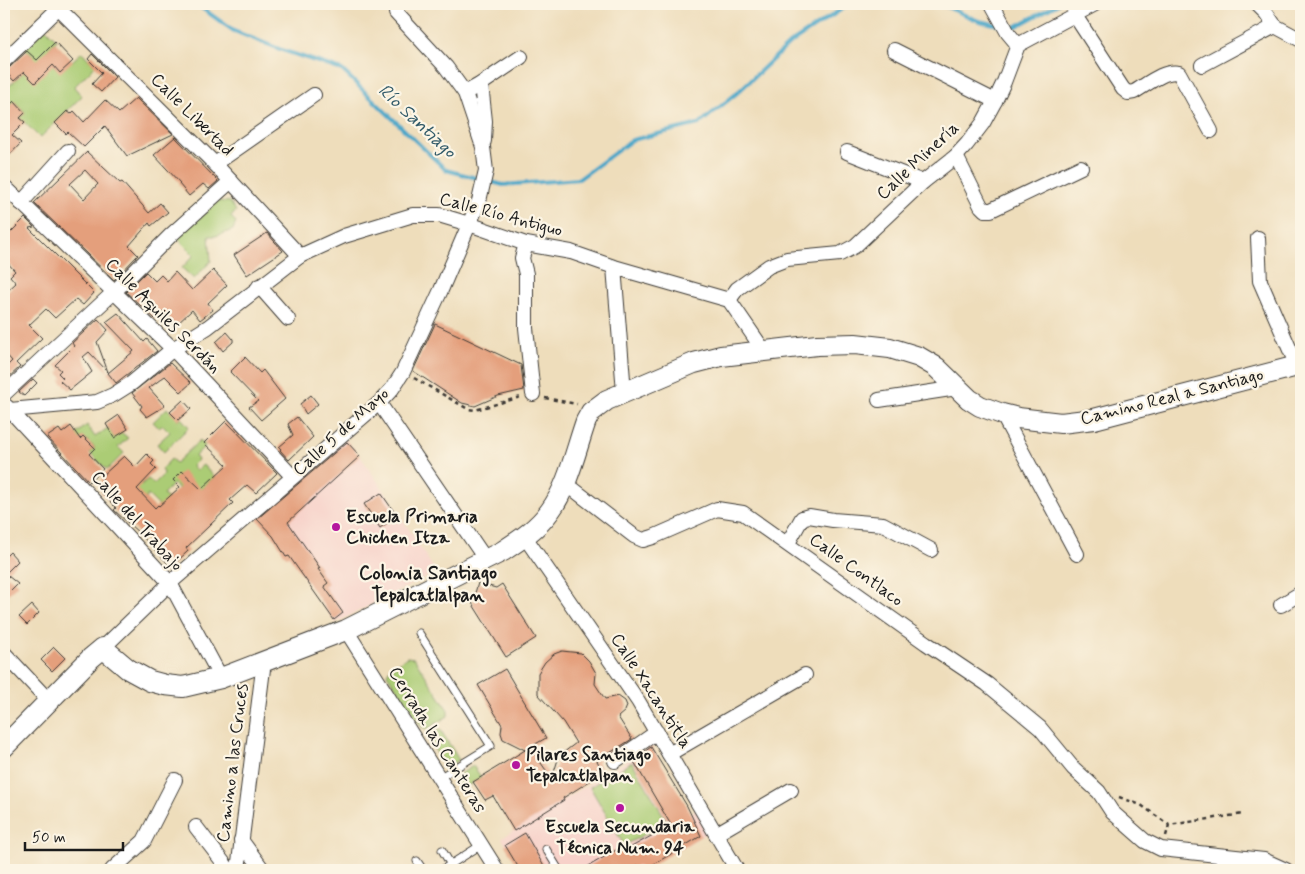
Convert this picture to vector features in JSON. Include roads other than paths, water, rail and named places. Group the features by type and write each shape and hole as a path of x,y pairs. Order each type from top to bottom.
{"street":[{"path":"994,8 1008,33 1018,46 1094,4"},
{"path":"1257,4 1276,26 1301,40"},
{"path":"4,61 58,5"},
{"name":"Calle Libertad","path":"58,5 215,164 300,256"},
{"name":"Calle 5 de Mayo","path":"4,747 91,658 170,583 379,403 392,389 403,372 479,201 486,171 483,147 465,93 446,66 396,13"},
{"path":"1074,14 1123,89 1128,93 1134,92 1166,74 1172,72 1179,73 1211,131"},
{"path":"1202,65 1276,26"},
{"name":"Calle Minería","path":"729,300 751,278 778,262 787,259 840,254 849,251 923,182 956,156 967,144 983,123 1004,82 1018,46"},
{"path":"894,50 994,101"},
{"path":"465,93 521,57"},
{"path":"481,84 486,120 483,147"},
{"path":"215,164 314,95"},
{"path":"21,203 68,151"},
{"path":"848,152 923,182"},
{"path":"956,156 981,206 985,210 991,210 1081,167"},
{"path":"4,394 113,293 171,235 231,181"},
{"name":"Calle Aquiles Serdán","path":"4,186 172,349 292,476"},
{"name":"Calle Río Antiguo","path":"7,407 97,402 132,383 172,349 208,327 300,256 344,236 412,214 439,215 526,244 571,252 614,267 729,300"},
{"path":"1258,238 1260,281 1299,365"},
{"path":"526,244 522,258 526,274 526,328 532,394"},
{"path":"614,267 624,392"},
{"path":"259,286 288,319"},
{"path":"729,300 764,351"},
{"name":"Camino Real a Santiago","path":"564,482 586,421 596,407 624,392 694,363 721,356 817,345 855,344 890,348 918,357 936,367 969,399 980,406 1018,418 1061,423 1094,419 1299,365"},
{"path":"879,400 957,388"},
{"path":"379,403 486,560"},
{"name":"Calle del Trabajo","path":"7,407 170,583 221,678"},
{"path":"1002,414 1077,554"},
{"path":"103,648 128,669 150,681 165,685 183,687 221,678 346,630 504,552 525,537 549,512 559,496 564,482"},
{"name":"Calle Contlaco","path":"564,482 634,536 643,540 717,509 744,513 918,638 987,684 1040,728 1073,768 1099,792 1112,812 1145,841 1161,849 1264,860 1286,870"},
{"path":"788,543 802,518 810,516 883,524 931,550"},
{"name":"Calle Xacantitla","path":"525,537 638,701 736,870"},
{"path":"1281,605 1301,593"},
{"name":"Cerrada las Canteras","path":"346,630 497,870"},
{"path":"4,653 49,701"},
{"name":"Camino a las Cruces","path":"238,870 264,662"},
{"path":"669,754 804,675"},
{"path":"615,761 657,732"},
{"path":"112,870 144,841 175,780"},
{"path":"716,834 791,790"},
{"path":"196,826 228,870"},
{"path":"241,840 263,870"}],"lane":[{"path":"419,633 492,746 439,778"},
{"path":"442,870 453,867 481,845"},
{"path":"546,849 559,870"},
{"path":"442,850 453,867"},
{"path":"417,861 424,870"}],"waterway":[{"name":"Río Santiago","path":"196,4 234,31 282,50 342,70 446,170 503,185 579,179 632,140 699,124 737,93 789,44 848,5 854,4"},
{"name":"Río Santiago","path":"940,4 979,21 1000,25"},
{"name":"Río Santiago","path":"1009,27 1013,28 1058,4"}],"place":[{"name":"Escuela Primaria Chichen Itza","path":"336,527"},
{"name":"Pilares Santiago Tepalcatlalpan","path":"516,765"},
{"name":"Escuela Secundaria Técnica Num. 94","path":"620,808"}],"district":[{"name":"Colonia Santiago Tepalcatlalpan","path":"428,584"}]}
